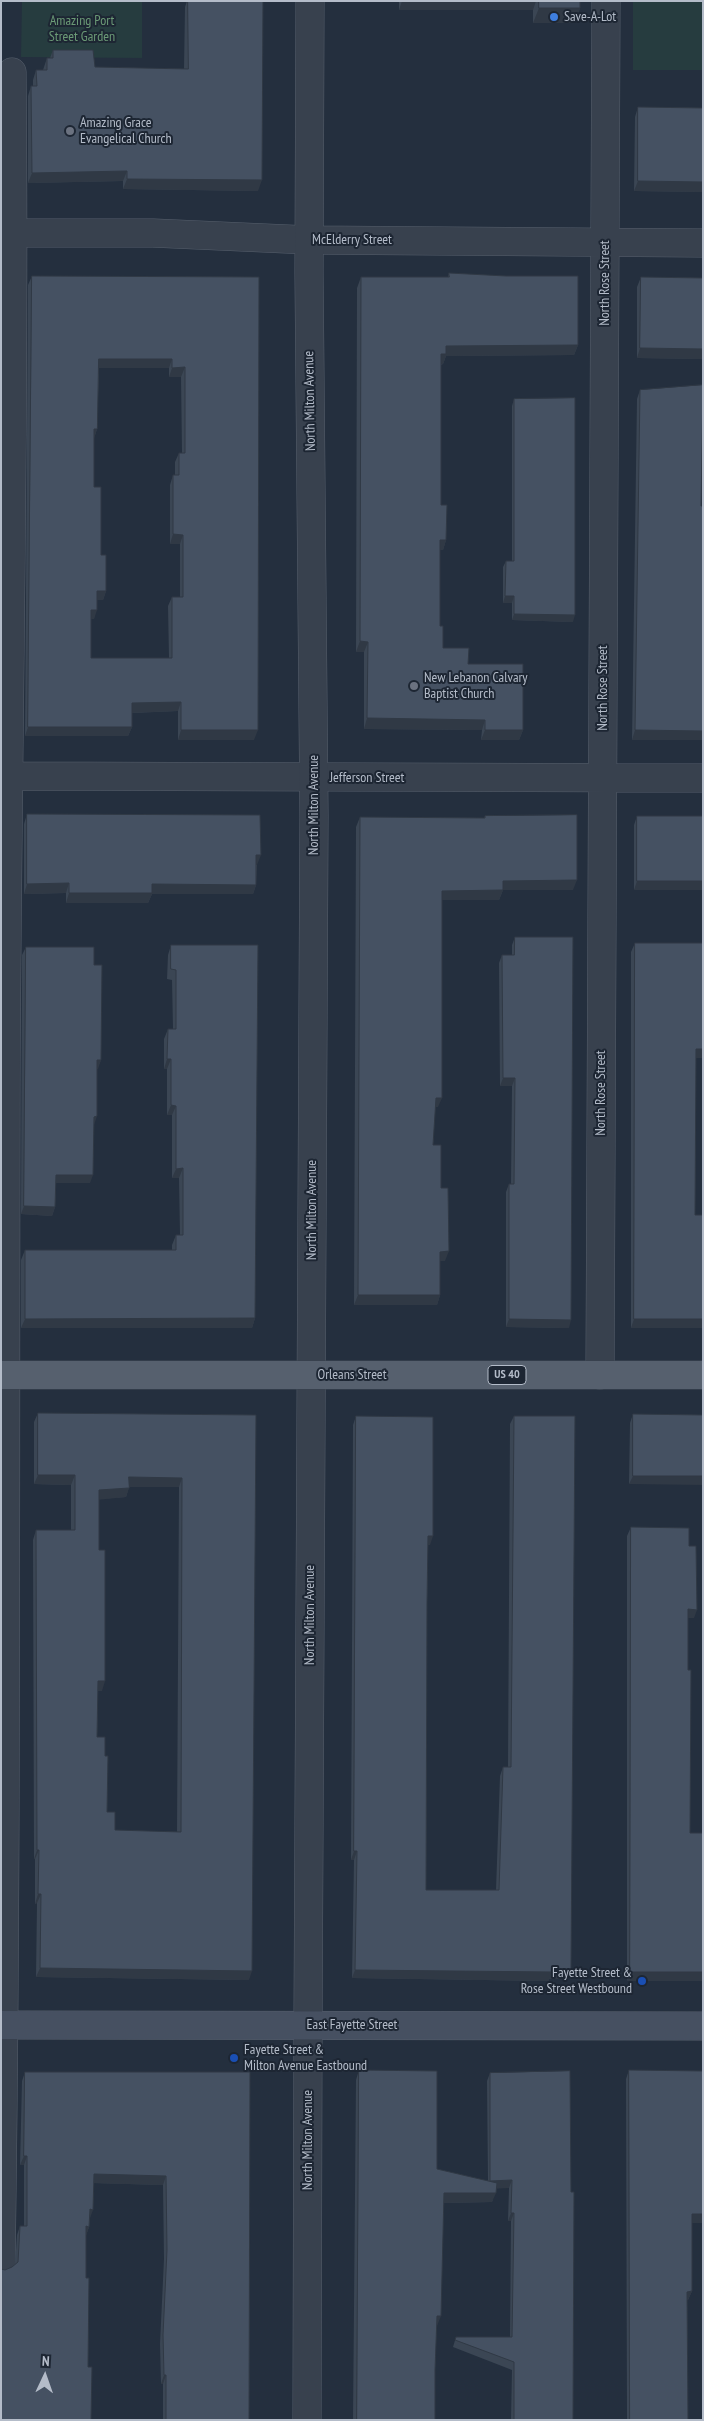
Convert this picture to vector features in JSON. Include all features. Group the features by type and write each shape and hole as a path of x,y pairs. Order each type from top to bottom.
{"main road":[{"name":"Orleans Street","path":"3,1375 703,1376"},
{"name":"East Fayette Street","path":"3,2025 703,2026"}],"street":[{"name":"North Milton Avenue","path":"307,2420 314,777 309,240 310,1"},
{"name":"North Rose Street","path":"600,1375 606,1"},
{"path":"1,2263 7,232 12,72"},
{"name":"McElderry Street","path":"7,232 153,232 309,240 703,243"},
{"name":"Jefferson Street","path":"5,776 703,778"}],"green space":[{"name":"Amazing Port Street Garden","path":"22,1 142,1 142,58 21,57"},
{"path":"633,1 703,1 703,70 633,70"}],"building":[{"path":"188,1 263,1 262,180 127,179 127,171 32,173 31,86 37,86 36,70 47,70 47,58 53,58 53,50 93,50 95,67 188,69"},
{"path":"539,1 580,1 580,8 539,8"},
{"path":"638,107 703,108 703,182 638,181"},
{"path":"449,273 506,276 578,276 578,345 446,346 446,354 441,354 441,505 447,505 446,540 440,540 440,626 443,626 443,648 469,648 468,664 523,664 523,730 485,730 485,720 367,718 368,642 360,641 361,277 449,277"},
{"path":"32,276 259,277 258,730 181,730 181,702 132,703 132,727 28,727","holes":["99,359 172,359 172,368 185,367 185,453 179,453 179,475 173,475 173,534 183,535 183,597 172,597 172,658 91,658 91,610 97,610 97,591 106,591 106,555 101,555 101,487 94,487 94,429 97,429"]},
{"path":"641,277 703,278 703,349 640,348"},
{"path":"703,385 701,506 703,506 703,731 635,730 640,390"},
{"path":"575,398 575,615 514,614 514,596 505,596 506,561 514,561 514,399"},
{"path":"27,814 260,815 261,855 256,855 256,885 152,884 152,893 69,893 69,883 27,884"},
{"path":"577,815 577,880 503,881 503,890 442,891 442,1098 436,1098 433,1145 441,1145 441,1188 448,1188 449,1251 440,1252 440,1295 358,1295 360,817 485,818 485,816"},
{"path":"637,816 703,816 703,881 637,881"},
{"path":"515,937 573,937 571,1320 509,1319 509,1184 514,1184 515,1078 503,1078 502,955 514,955"},
{"path":"635,943 703,943 703,1049 696,1049 695,1215 703,1215 703,1319 634,1319"},
{"path":"171,945 258,945 255,1318 25,1319 25,1250 176,1250 176,1235 183,1235 183,1168 176,1169 176,1106 171,1105 171,1059 167,1059 168,1029 176,1029 176,970 171,969"},
{"path":"26,947 94,947 94,965 102,965 101,1060 97,1060 97,1116 94,1117 93,1175 56,1175 55,1207 24,1206"},
{"path":"38,1413 256,1415 252,1971 40,1968 41,1894 38,1894 39,1850 37,1850 36,1530 75,1530 75,1475 38,1475","holes":["129,1477 182,1478 181,1832 115,1830 115,1812 107,1812 108,1756 105,1756 105,1737 97,1737 98,1681 105,1681 105,1550 99,1550 99,1490 129,1488"]},
{"path":"633,1414 703,1415 703,1476 633,1476"},
{"path":"356,1416 433,1417 433,1536 428,1536 427,1603 426,1890 499,1890 503,1767 511,1767 514,1416 575,1416 571,1970 552,1970 552,1972 355,1970 357,1851 354,1851"},
{"path":"631,1527 689,1528 689,1546 696,1546 697,1610 688,1609 688,1670 691,1670 690,1833 703,1833 703,1972 630,1972"},
{"path":"359,2070 437,2071 437,2169 497,2183 496,2193 444,2193 441,2316 437,2316 435,2420 357,2420"},
{"path":"629,2070 703,2071 703,2214 692,2214 692,2291 687,2292 688,2420 630,2420"},
{"path":"570,2071 571,2192 574,2192 573,2420 514,2420 514,2362 455,2340 456,2337 512,2337 514,2213 511,2213 512,2180 490,2181 490,2073"},
{"path":"25,2072 250,2072 249,2420 166,2420 166,2375 164,2375 163,2335 167,2250 166,2176 94,2174 93,2210 90,2209 89,2227 86,2226 86,2278 89,2278 88,2367 92,2367 91,2420 1,2420 1,2269 5,2270 18,2262 20,2226 27,2226 27,2156 24,2156"}],"place":[{"name":"Save-A-Lot","path":"554,17"},
{"name":"Amazing Grace Evangelical Church","path":"70,131"},
{"name":"New Lebanon Calvary Baptist Church","path":"414,686"},
{"name":"Fayette Street & Rose Street Westbound","path":"642,1981"},
{"name":"Fayette Street & Milton Avenue Eastbound","path":"234,2058"}]}
